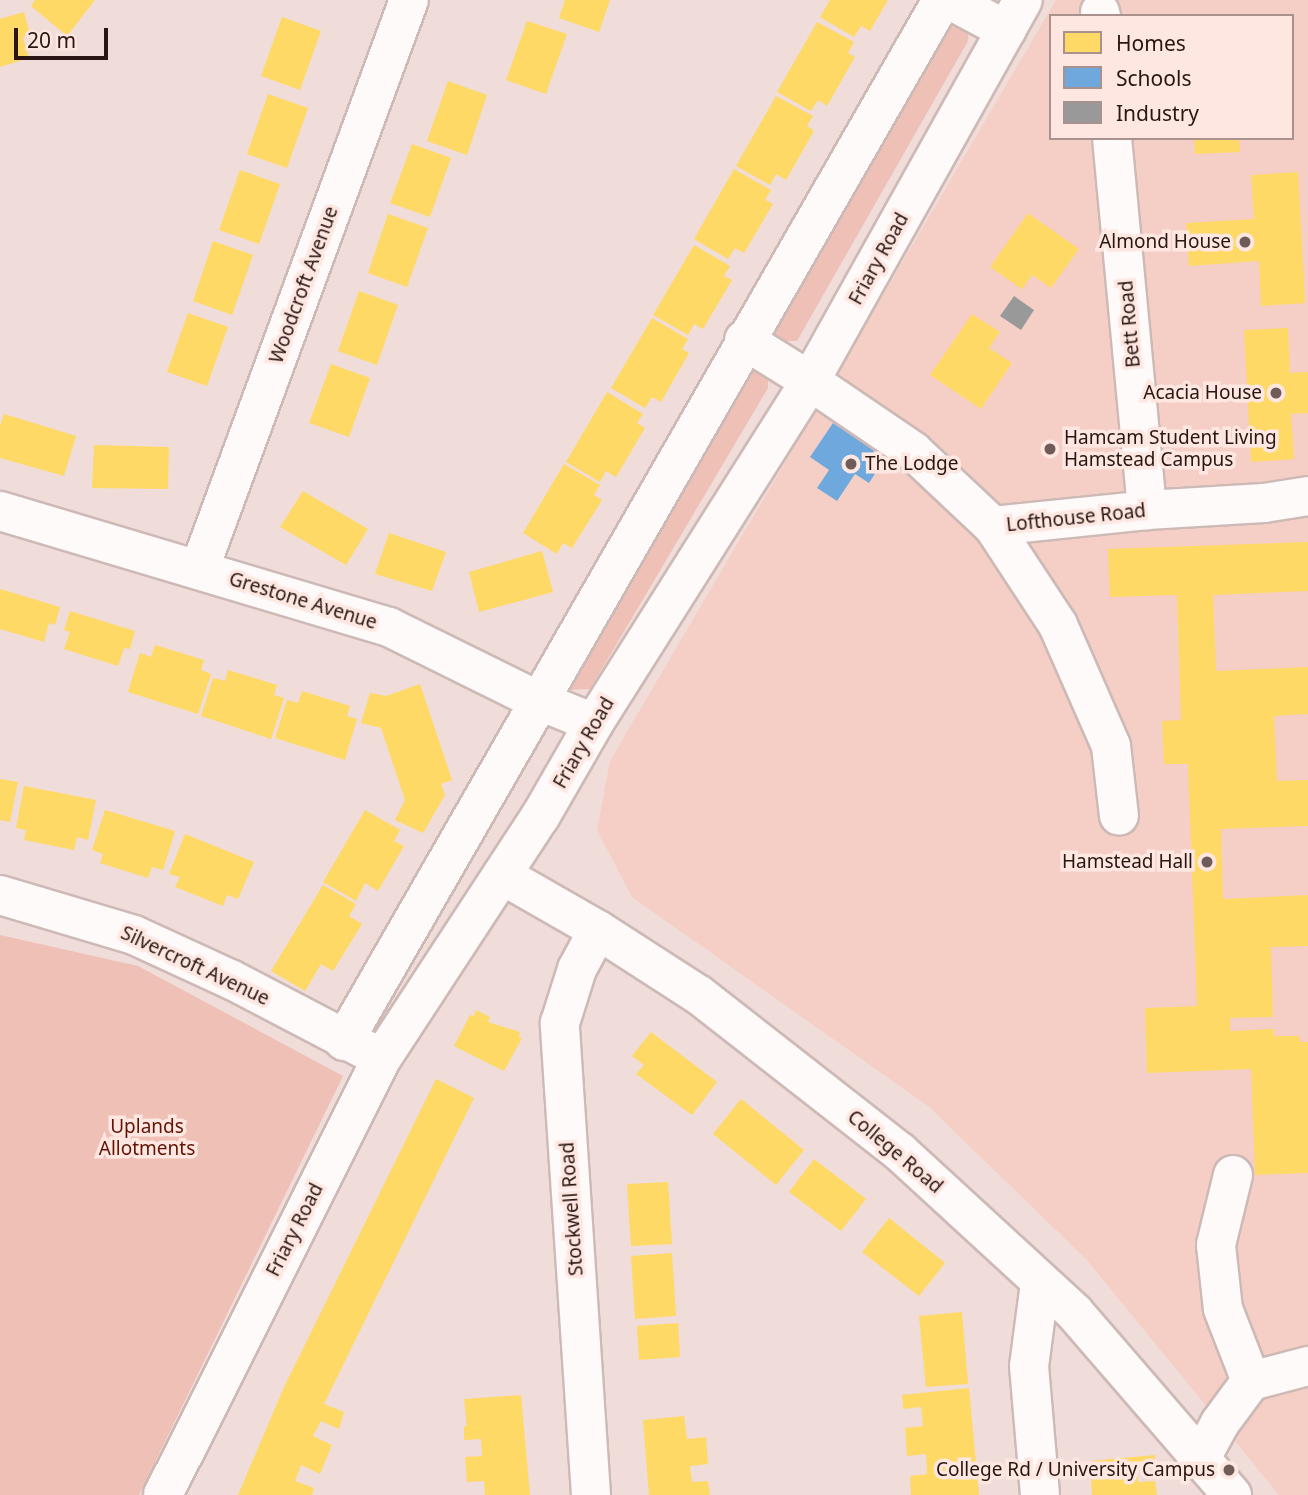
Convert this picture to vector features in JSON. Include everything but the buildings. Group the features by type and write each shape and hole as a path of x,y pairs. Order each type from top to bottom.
{"street":[{"name":"Woodcroft Avenue","path":"199,570 409,0"},
{"path":"344,1041 537,700 942,0"},
{"path":"950,0 1014,15"},
{"name":"Friary Road","path":"163,1495 179,1457 382,1058 540,817 594,723 810,381 1014,15"},
{"name":"Bett Road","path":"1112,140 1147,510"},
{"name":"Lofthouse Road","path":"744,340 913,450 993,526 1147,510 1264,503 1308,496"},
{"name":"Grestone Avenue","path":"0,511 389,626 537,700 594,723"},
{"path":"993,526 1058,625 1111,746 1119,816"},
{"name":"College Road","path":"502,875 598,930 699,995 900,1152 1074,1312 1232,1495"},
{"name":"Silvercroft Avenue","path":"0,895 134,935 232,980 344,1041 382,1058"},
{"name":"Stockwell Road","path":"591,1495 560,1023 577,969 598,930"},
{"path":"1234,1175 1216,1245 1223,1308 1251,1381"},
{"path":"1040,1283 1030,1366 1040,1495"},
{"path":"1200,1460 1220,1423 1251,1381 1308,1366"}],"shaded area":[{"name":"Hamcam Student Living Hamstead Campus","path":"1056,0 1308,0 1308,1495 1279,1495 1086,1259 928,1106 632,897 597,830 610,761"}],"green space":[{"path":"947,13 969,22 968,41 797,341 776,341 763,328"},
{"path":"744,362 768,372 768,388 590,689 566,690"},
{"name":"Uplands Allotments","path":"0,935 138,966 343,1076 139,1495 0,1495"}],"place":[{"name":"Almond House","path":"1245,242"},
{"name":"Acacia House","path":"1276,393"},
{"name":"Hamcam Student Living Hamstead Campus","path":"1050,449"},
{"name":"The Lodge","path":"851,464"},
{"name":"Hamstead Hall","path":"1207,862"},
{"name":"College Rd / University Campus","path":"1229,1470"}]}
